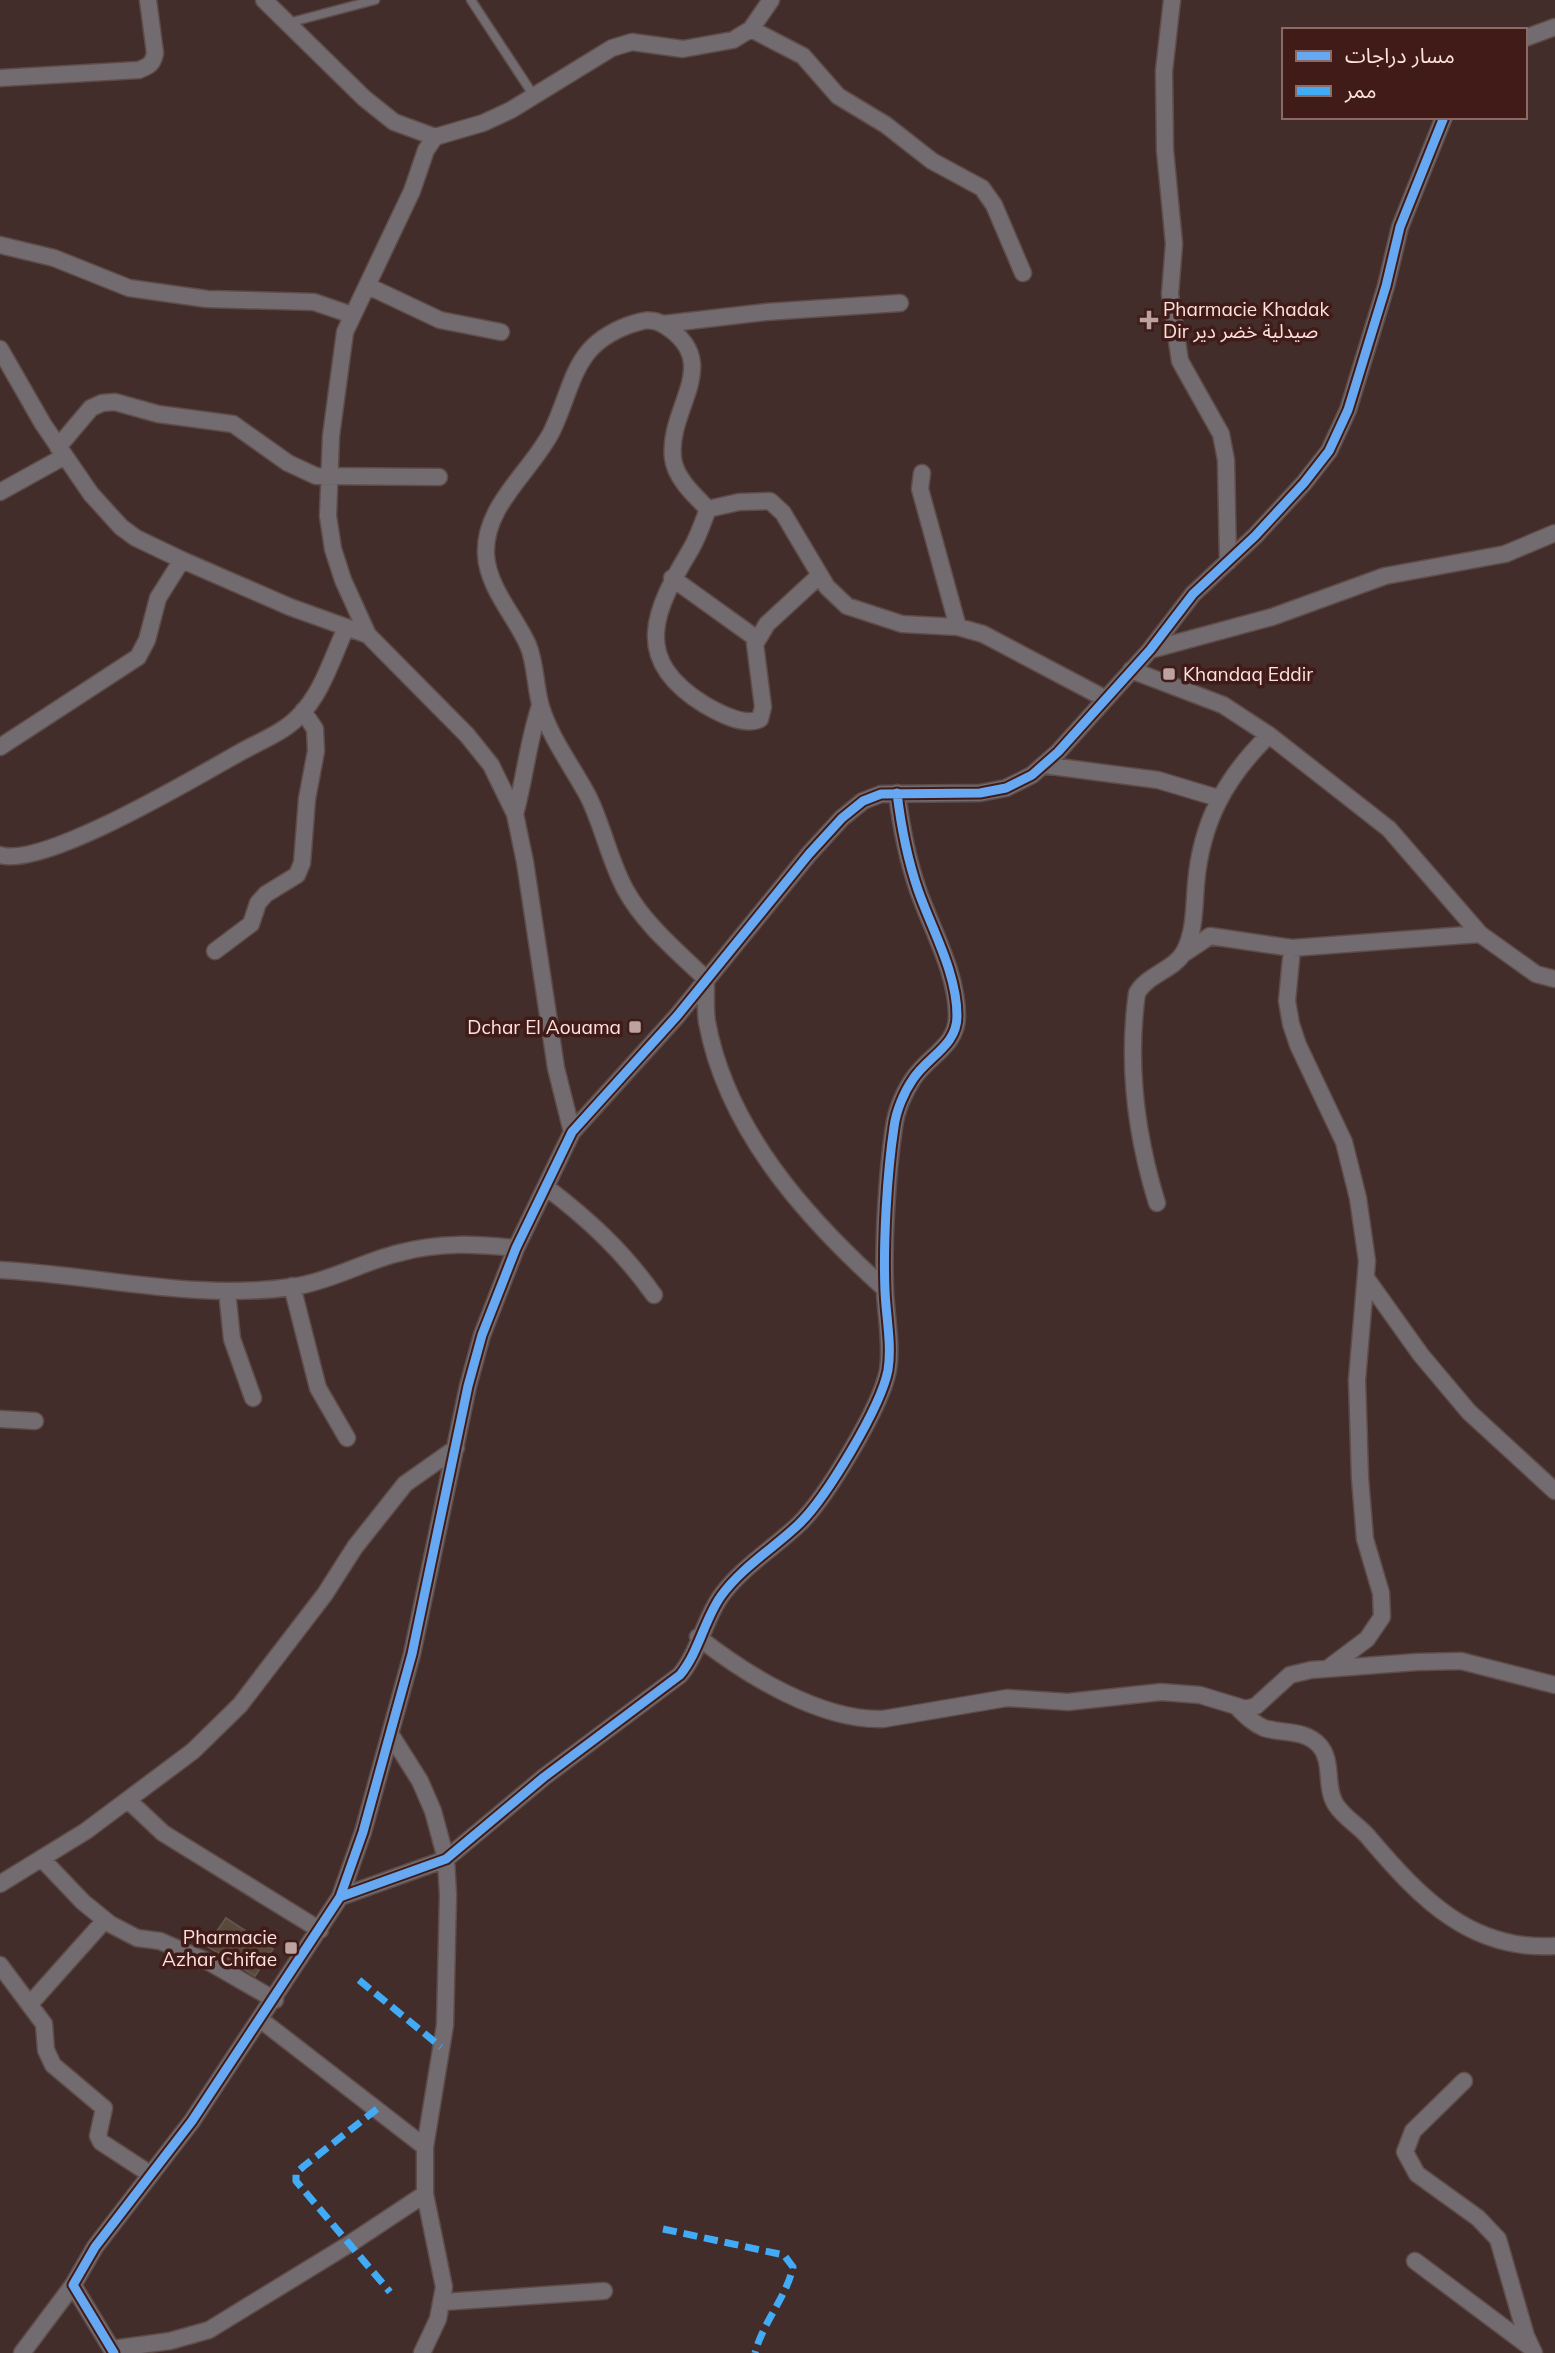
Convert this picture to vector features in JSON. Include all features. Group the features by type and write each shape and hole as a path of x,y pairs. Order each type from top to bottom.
{"street":[{"path":"0,78 139,70 148,66 154,61 155,53 148,0"},
{"path":"264,0 363,98 394,122 435,137 482,123 534,96 612,48 632,42 683,49 733,40 751,29 771,0"},
{"path":"1172,0 1164,71 1165,150 1174,244 1170,294 1180,361 1221,434 1226,460 1228,562"},
{"path":"1527,37 1555,27"},
{"path":"751,29 803,56 838,96 886,125 932,161 982,188 994,205 1023,273"},
{"path":"22,2353 73,2285 95,2247 192,2121 275,2000 340,1898 391,1735 412,1654 482,1335 516,1248 572,1132 842,818 863,801 881,794 980,793 1006,788 1032,775 1150,650 1193,594 1228,562 1304,483 1329,451 1349,410 1386,286 1400,227 1443,119"},
{"path":"435,137 426,150 412,191 345,332 331,436 328,516 333,549 343,580 368,635 467,735 491,765 515,814 525,862 556,1068 572,1132"},
{"path":"0,245 54,258 129,288 207,299 314,302 352,314"},
{"path":"368,286 440,320 500,332"},
{"path":"663,324 766,312 900,303"},
{"path":"708,509 684,482 673,459 693,360 688,345 656,320 637,322 593,344 575,371 552,431 509,491 486,541 491,577 529,648 540,706 551,734 602,825 624,888 657,932 706,979 706,1019 714,1052 734,1102 754,1140 789,1190 851,1259 884,1289"},
{"path":"0,349 61,451 108,516 121,527 136,538 182,560 368,635"},
{"path":"0,492 61,451 91,408 102,403 116,402 158,414 233,424 288,463 316,476 439,477"},
{"path":"922,473 920,489 958,627"},
{"path":"708,509 739,502 770,501 782,513 819,576 847,606 857,612 902,624 958,627 983,634 1106,699"},
{"path":"708,509 692,547 672,578 656,618 655,638 668,671 696,699 737,719 749,722 760,719 762,708 755,656 757,639 767,624 819,576"},
{"path":"1150,650 1272,617 1385,576 1505,554 1555,533"},
{"path":"0,747 138,657 147,640 159,598 182,560"},
{"path":"672,578 757,639"},
{"path":"0,855 30,853 57,846 160,798 279,730 315,698 346,628"},
{"path":"1131,670 1223,705 1269,734 1390,829 1480,934 1536,974 1555,979"},
{"path":"515,814 526,770 527,749 540,706"},
{"path":"215,951 251,924 258,903 266,894 297,875 302,863 307,799 316,751 315,729 303,711"},
{"path":"1184,954 1191,936 1199,856 1218,799 1239,765 1269,734"},
{"path":"1043,765 1158,780 1218,799"},
{"path":"340,1898 446,1859 544,1777 669,1685 689,1664 698,1637 722,1594 745,1569 801,1522 817,1502 882,1391 888,1368 884,1289 894,1125 914,1077 948,1044 957,1026 947,969 917,888 902,836 897,793"},
{"path":"1157,1203 1140,1135 1133,1074 1135,1009 1137,993 1142,984 1210,936 1292,948 1480,934"},
{"path":"1292,948 1287,1002 1291,1024 1298,1045 1344,1142 1364,1233 1366,1278 1357,1354 1360,1478 1365,1539 1381,1593 1382,1617 1367,1639 1327,1669"},
{"path":"546,1187 596,1225 634,1266 654,1295"},
{"path":"0,1270 226,1291 292,1286 430,1246 463,1243 516,1248"},
{"path":"1366,1278 1421,1355 1469,1412 1555,1490"},
{"path":"292,1286 318,1388 347,1438"},
{"path":"226,1291 232,1339 253,1398"},
{"path":"0,1419 35,1421"},
{"path":"2,1878 41,1859 129,1801 193,1751 240,1705 325,1594 355,1547 405,1484 456,1448"},
{"path":"698,1637 730,1662 753,1675 839,1716 863,1720 1007,1698 1068,1702 1161,1692 1200,1695 1238,1709 1263,1727 1292,1732 1318,1744 1326,1757 1331,1797 1336,1806 1399,1873 1440,1910 1484,1936 1507,1944 1555,1946"},
{"path":"1238,1709 1256,1706 1290,1675 1327,1669 1461,1661 1555,1685"},
{"path":"391,1735 420,1781 433,1811 446,1859 445,2025 425,2147 425,2193 442,2272 443,2302 422,2353"},
{"path":"129,1801 163,1833 320,1930"},
{"path":"41,1859 83,1902 105,1920 137,1938 160,1941 211,1963 275,2000"},
{"path":"30,2004 105,1920"},
{"path":"0,1965 44,2024 46,2050 53,2065 104,2108 98,2136 101,2142 150,2174"},
{"path":"261,2020 425,2147"},
{"path":"1464,2081 1413,2131 1405,2152 1417,2174 1478,2218 1498,2239 1532,2350"},
{"path":"73,2285 113,2351 170,2341 209,2330 351,2243 425,2193"},
{"path":"1415,2261 1532,2350"},
{"path":"443,2302 604,2291"}],"lane":[{"path":"288,23 375,0"},
{"path":"471,0 534,96"}],"building":[{"path":"226,1918 273,1949 255,1976 207,1946"}],"marked path":[{"path":"359,1980 441,2047"},
{"path":"377,2109 296,2173 296,2181 390,2292"},
{"path":"663,2229 784,2255 793,2267 755,2353"}],"cycle path":[{"path":"114,2353 73,2285 95,2247 192,2121 340,1897 363,1832 412,1654 468,1386 482,1335 516,1248 572,1132 677,1016 809,854 842,818 863,801 881,794 980,793 1006,788 1032,775 1058,752 1150,650 1193,594 1255,536 1304,483 1329,451 1348,410 1386,286 1400,227 1443,119"},
{"path":"340,1897 446,1859 544,1777 680,1675 721,1596 758,1558 799,1524 837,1474 864,1428 888,1370 885,1252 895,1121 910,1084 947,1043 956,1026 957,1016 953,984 911,866 897,793"}],"place":[{"name":"Pharmacie Khadak Dir صيدلية خضر دير","path":"1149,320"},
{"name":"Khandaq Eddir","path":"1169,674"},
{"name":"Dchar El Aouama","path":"635,1027"},
{"name":"Pharmacie Azhar Chifae","path":"291,1948"}]}
